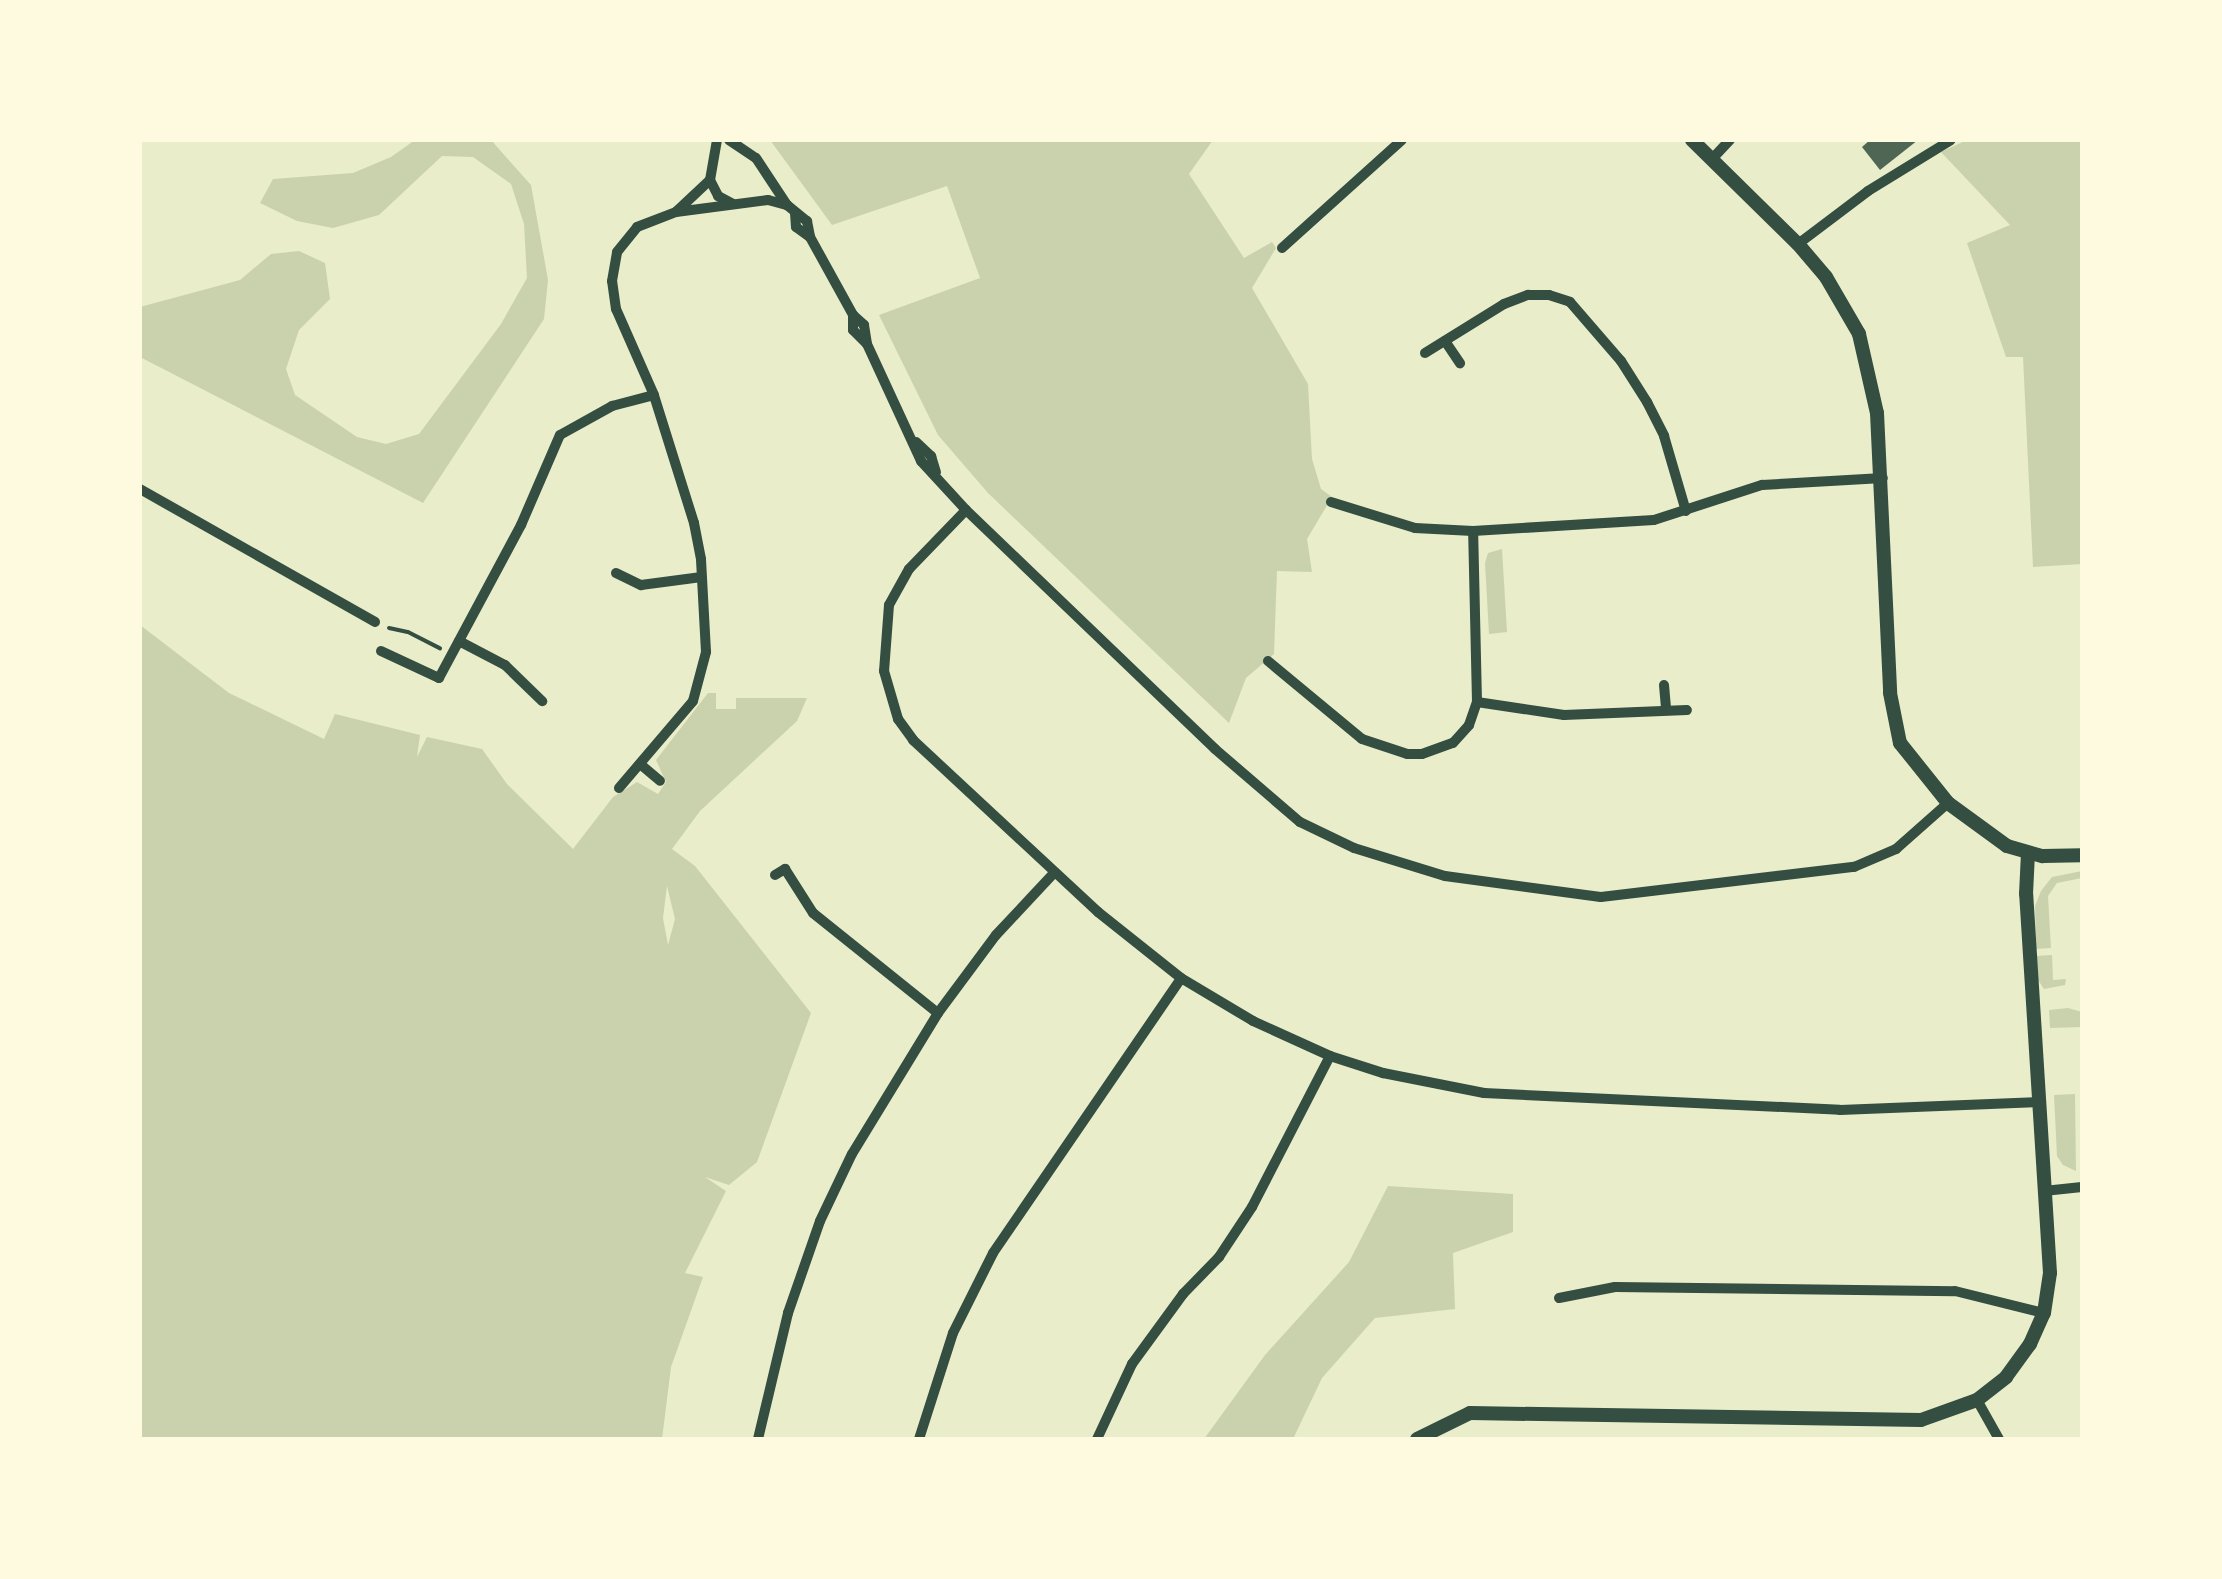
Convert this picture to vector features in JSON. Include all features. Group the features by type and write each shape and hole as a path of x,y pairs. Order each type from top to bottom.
{"street":[{"path":"676,212 710,180 717,140"},
{"path":"729,140 762,165 791,209 796,227 810,237 853,315 853,330 867,344 921,461 936,472 966,510 1262,794 1329,836 1402,866 1552,894 1641,894 1854,867 1896,849 1948,803"},
{"path":"1282,248 1402,140"},
{"path":"1692,140 1798,244 1826,277 1860,334 1877,413 1883,478 1890,693 1896,729 1910,760 1948,803 2007,846 2028,853 2082,854"},
{"path":"1713,158 1730,140"},
{"path":"1798,244 1868,191 1951,140"},
{"path":"714,164 725,153 748,153"},
{"path":"749,202 764,183 762,165"},
{"path":"710,180 718,196 734,204"},
{"path":"618,788 688,709 700,684 706,652 694,523 654,396 616,308 612,281 618,252 628,234 652,219 676,212 749,202 791,209"},
{"path":"1426,353 1504,304 1528,295 1548,295 1570,302 1620,361 1647,402 1664,436 1686,511"},
{"path":"1445,341 1460,362"},
{"path":"381,651 439,678 540,488 560,435 612,406 654,396"},
{"path":"1330,502 1415,528 1473,531 1654,520 1762,484 1883,478"},
{"path":"140,490 375,622"},
{"path":"966,510 909,569 889,605 884,671 890,698 913,740 1054,873 1182,978 1285,1037 1383,1073 1484,1093 1566,1100 1840,1110 2041,1102"},
{"path":"1268,661 1362,738 1407,754 1422,754 1453,742 1469,725 1477,702 1473,531"},
{"path":"616,574 642,585 701,576"},
{"path":"459,641 505,665 542,702"},
{"path":"1664,685 1666,710"},
{"path":"1477,702 1564,715 1687,710"},
{"path":"640,764 660,781"},
{"path":"1416,1439 1470,1413 1921,1420 1977,1400 2018,1364 2044,1313 2050,1273 2026,894 2028,853"},
{"path":"794,858 780,872 813,913 938,1012"},
{"path":"758,1439 786,1322 820,1220 852,1154 938,1012 996,936 1054,873"},
{"path":"919,1439 953,1333 993,1252 1182,978"},
{"path":"1097,1439 1132,1364 1183,1294 1220,1257 1252,1207 1330,1056"},
{"path":"2044,1190 2082,1187"},
{"path":"1559,1298 1615,1287 1955,1292 2044,1313"},
{"path":"1977,1400 1999,1439"}],"path":[{"path":"375,622 442,650"}],"green space":[{"path":"415,140 491,140 531,185 548,280 544,319 423,503 140,357 140,307 240,280 271,254 299,251 325,263 330,299 299,330 286,369 295,395 357,437 386,444 419,434 501,324 527,278 524,224 511,184 473,157 442,156 379,215 333,228 297,221 260,203 273,179 353,173 391,157"},
{"path":"770,140 1213,140 1189,174 1244,258 1272,242 1276,248 1252,288 1308,384 1312,459 1321,489 1332,497 1307,539 1312,572 1277,571 1274,654 1246,678 1229,723 988,493 938,435 879,315 980,278 947,186 832,225"},
{"path":"1967,140 2082,140 2082,564 2033,567 2023,357 2006,357 1967,243 2010,225 1941,152"},
{"path":"1502,549 1507,632 1489,634 1485,563 1488,553"},
{"path":"140,625 229,693 324,739 335,714 420,735 417,757 427,737 482,749 507,784 573,849 613,797 637,782 658,794 666,782 656,760 708,693 716,693 716,709 736,709 736,698 807,698 797,721 700,811 672,849 695,866 811,1013 757,1162 729,1185 705,1177 726,1191 685,1273 703,1277 671,1367 662,1439 140,1439","holes":["667,886 675,919 668,945 663,918"]},
{"path":"2082,871 2082,878 2057,883 2048,896 2051,948 2036,949 2035,906 2041,891 2052,877"},
{"path":"2052,955 2053,980 2066,979 2065,985 2044,989 2038,980 2036,956"},
{"path":"2068,1008 2082,1012 2082,1027 2050,1028 2049,1010"},
{"path":"2075,1094 2076,1171 2063,1165 2057,1156 2054,1095"},
{"path":"1388,1186 1513,1194 1513,1232 1453,1253 1455,1309 1375,1318 1322,1378 1293,1439 1204,1439 1265,1355 1349,1262"}],"building":[{"path":"1870,140 1918,140 1880,170 1862,147"}]}
